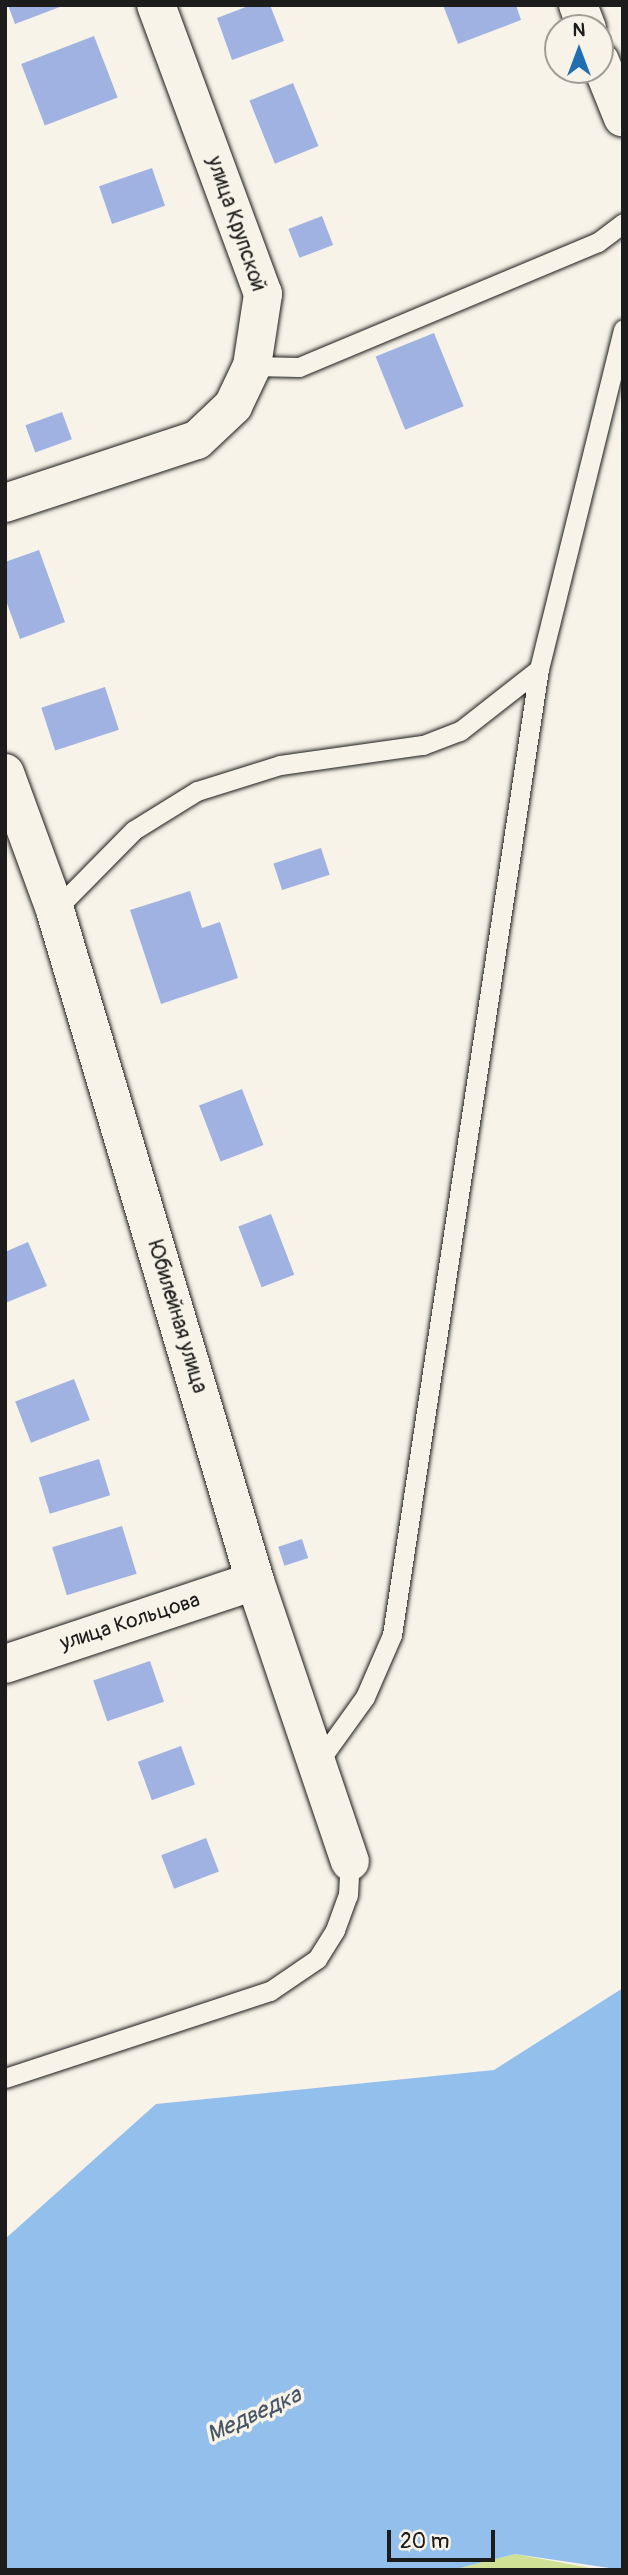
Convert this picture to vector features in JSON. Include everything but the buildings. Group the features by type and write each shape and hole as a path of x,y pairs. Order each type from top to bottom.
{"street":[{"name":"улица Крупской","path":"5,503 197,440 233,406 252,366 263,294 156,5"},
{"path":"609,84 623,118"},
{"name":"Юбилейная улица","path":"5,773 55,910 255,1581 319,1761 350,1861"},
{"name":"улица Кольцова","path":"5,1664 255,1581"}],"lane":[{"path":"252,366 299,366 598,242 623,223"},
{"path":"319,1761 365,1697 392,1635 539,669 623,329"},
{"path":"55,910 134,830 197,791 280,765 423,745 460,732 539,669"},
{"path":"5,2078 270,1991 317,1959 335,1930 348,1895 350,1861"}],"green space":[{"path":"515,2554 601,2570 452,2570"}],"water":[{"name":"Медведка","path":"623,1988 623,2570 515,2554 452,2570 5,2570 5,2239 156,2104 494,2070"}]}
